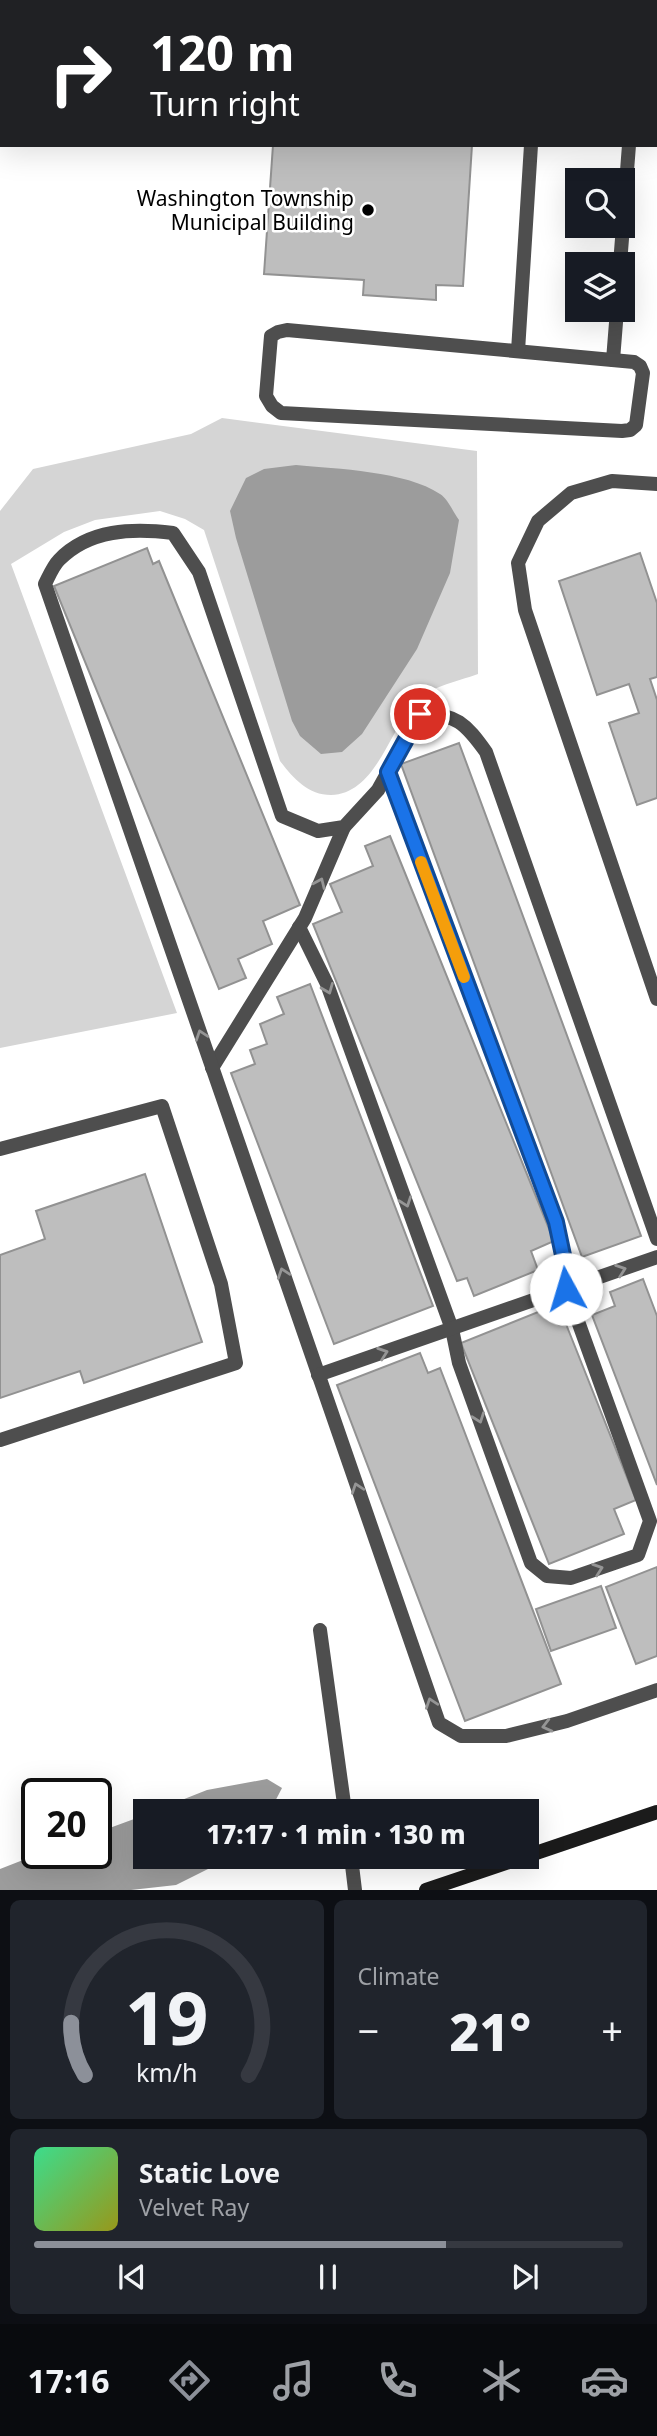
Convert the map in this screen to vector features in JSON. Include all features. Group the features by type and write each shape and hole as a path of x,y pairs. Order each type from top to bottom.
{"main road":[{"path":"539,1851 657,1812"},
{"path":"426,1890 487,1869"}],"lane":[{"path":"518,352 531,147"},
{"path":"627,168 629,147"},
{"path":"613,360 616,322"},
{"path":"287,330 518,352 634,362 640,366 643,373 636,425 630,430 281,413 272,406 266,396 271,336 287,330"},
{"path":"657,484 611,481 571,493 538,521 518,563 525,610 657,999"},
{"path":"344,827 318,831 282,816 199,572 173,533 141,529 90,537 58,561 45,584 439,1723 461,1736 506,1736 567,1721 657,1690"},
{"path":"212,1068 299,927 344,827 378,790 420,714 442,713 467,725 486,752 657,1239"},
{"path":"299,927 327,984 452,1329 459,1363 531,1563 547,1576 571,1578 638,1555 650,1521 566,1289 564,1260 556,1222 388,772"},
{"path":"0,1149 162,1106 221,1284 236,1363 0,1440"},
{"path":"318,1375 657,1257"},
{"path":"320,1630 343,1799"},
{"path":"352,1869 355,1890"}],"shaded area":[{"path":"222,418 477,451 478,674 442,686 417,700 403,718 379,761 359,785 346,792 323,794 308,789 280,761 204,530 185,519 160,511 95,520 64,532 11,564 177,1013 0,1048 0,511 33,469 191,434"},
{"path":"296,465 371,472 409,480 443,496 459,520 450,573 417,649 362,734 342,752 321,754 300,736 292,721 230,511 246,478 264,469"},
{"path":"267,1779 282,1788 276,1799 184,1799 207,1790"},
{"path":"133,1819 133,1869 208,1869 176,1885 131,1890 0,1890 0,1869 21,1861 21,1869 112,1869 112,1827"}],"building":[{"name":"Washington Township Municipal Building","path":"273,147 472,147 463,286 436,285 436,300 363,295 364,280 264,274"},
{"path":"147,548 153,564 159,561 300,905 263,921 272,944 238,959 246,978 219,989 54,586"},
{"path":"640,553 657,603 657,677 650,679 657,700 657,798 637,805 609,723 639,713 629,684 597,695 559,581"},
{"path":"459,743 641,1236 582,1257 401,764"},
{"path":"390,836 554,1241 531,1251 538,1270 474,1296 467,1278 457,1281 313,924 342,912 330,884 373,866 365,846"},
{"path":"310,984 433,1306 334,1344 231,1073 255,1064 250,1050 267,1044 260,1024 284,1014 277,997"},
{"path":"145,1174 202,1342 84,1383 80,1371 0,1398 0,1255 45,1239 36,1211"},
{"path":"643,1279 657,1316 657,1485 592,1315 615,1306 610,1292"},
{"path":"558,1304 636,1500 614,1509 624,1534 549,1564 461,1343"},
{"path":"420,1353 428,1373 440,1368 561,1684 465,1721 337,1385"},
{"path":"657,1567 657,1656 636,1664 606,1587"},
{"path":"601,1586 616,1628 551,1651 536,1609"}],"slow traffic":[{"path":"421,862 464,977"}],"place":[{"name":"Washington Township Municipal Building","path":"368,210"}],"route":[{"path":"420,714 388,772 556,1222 564,1260 566,1289"}]}
